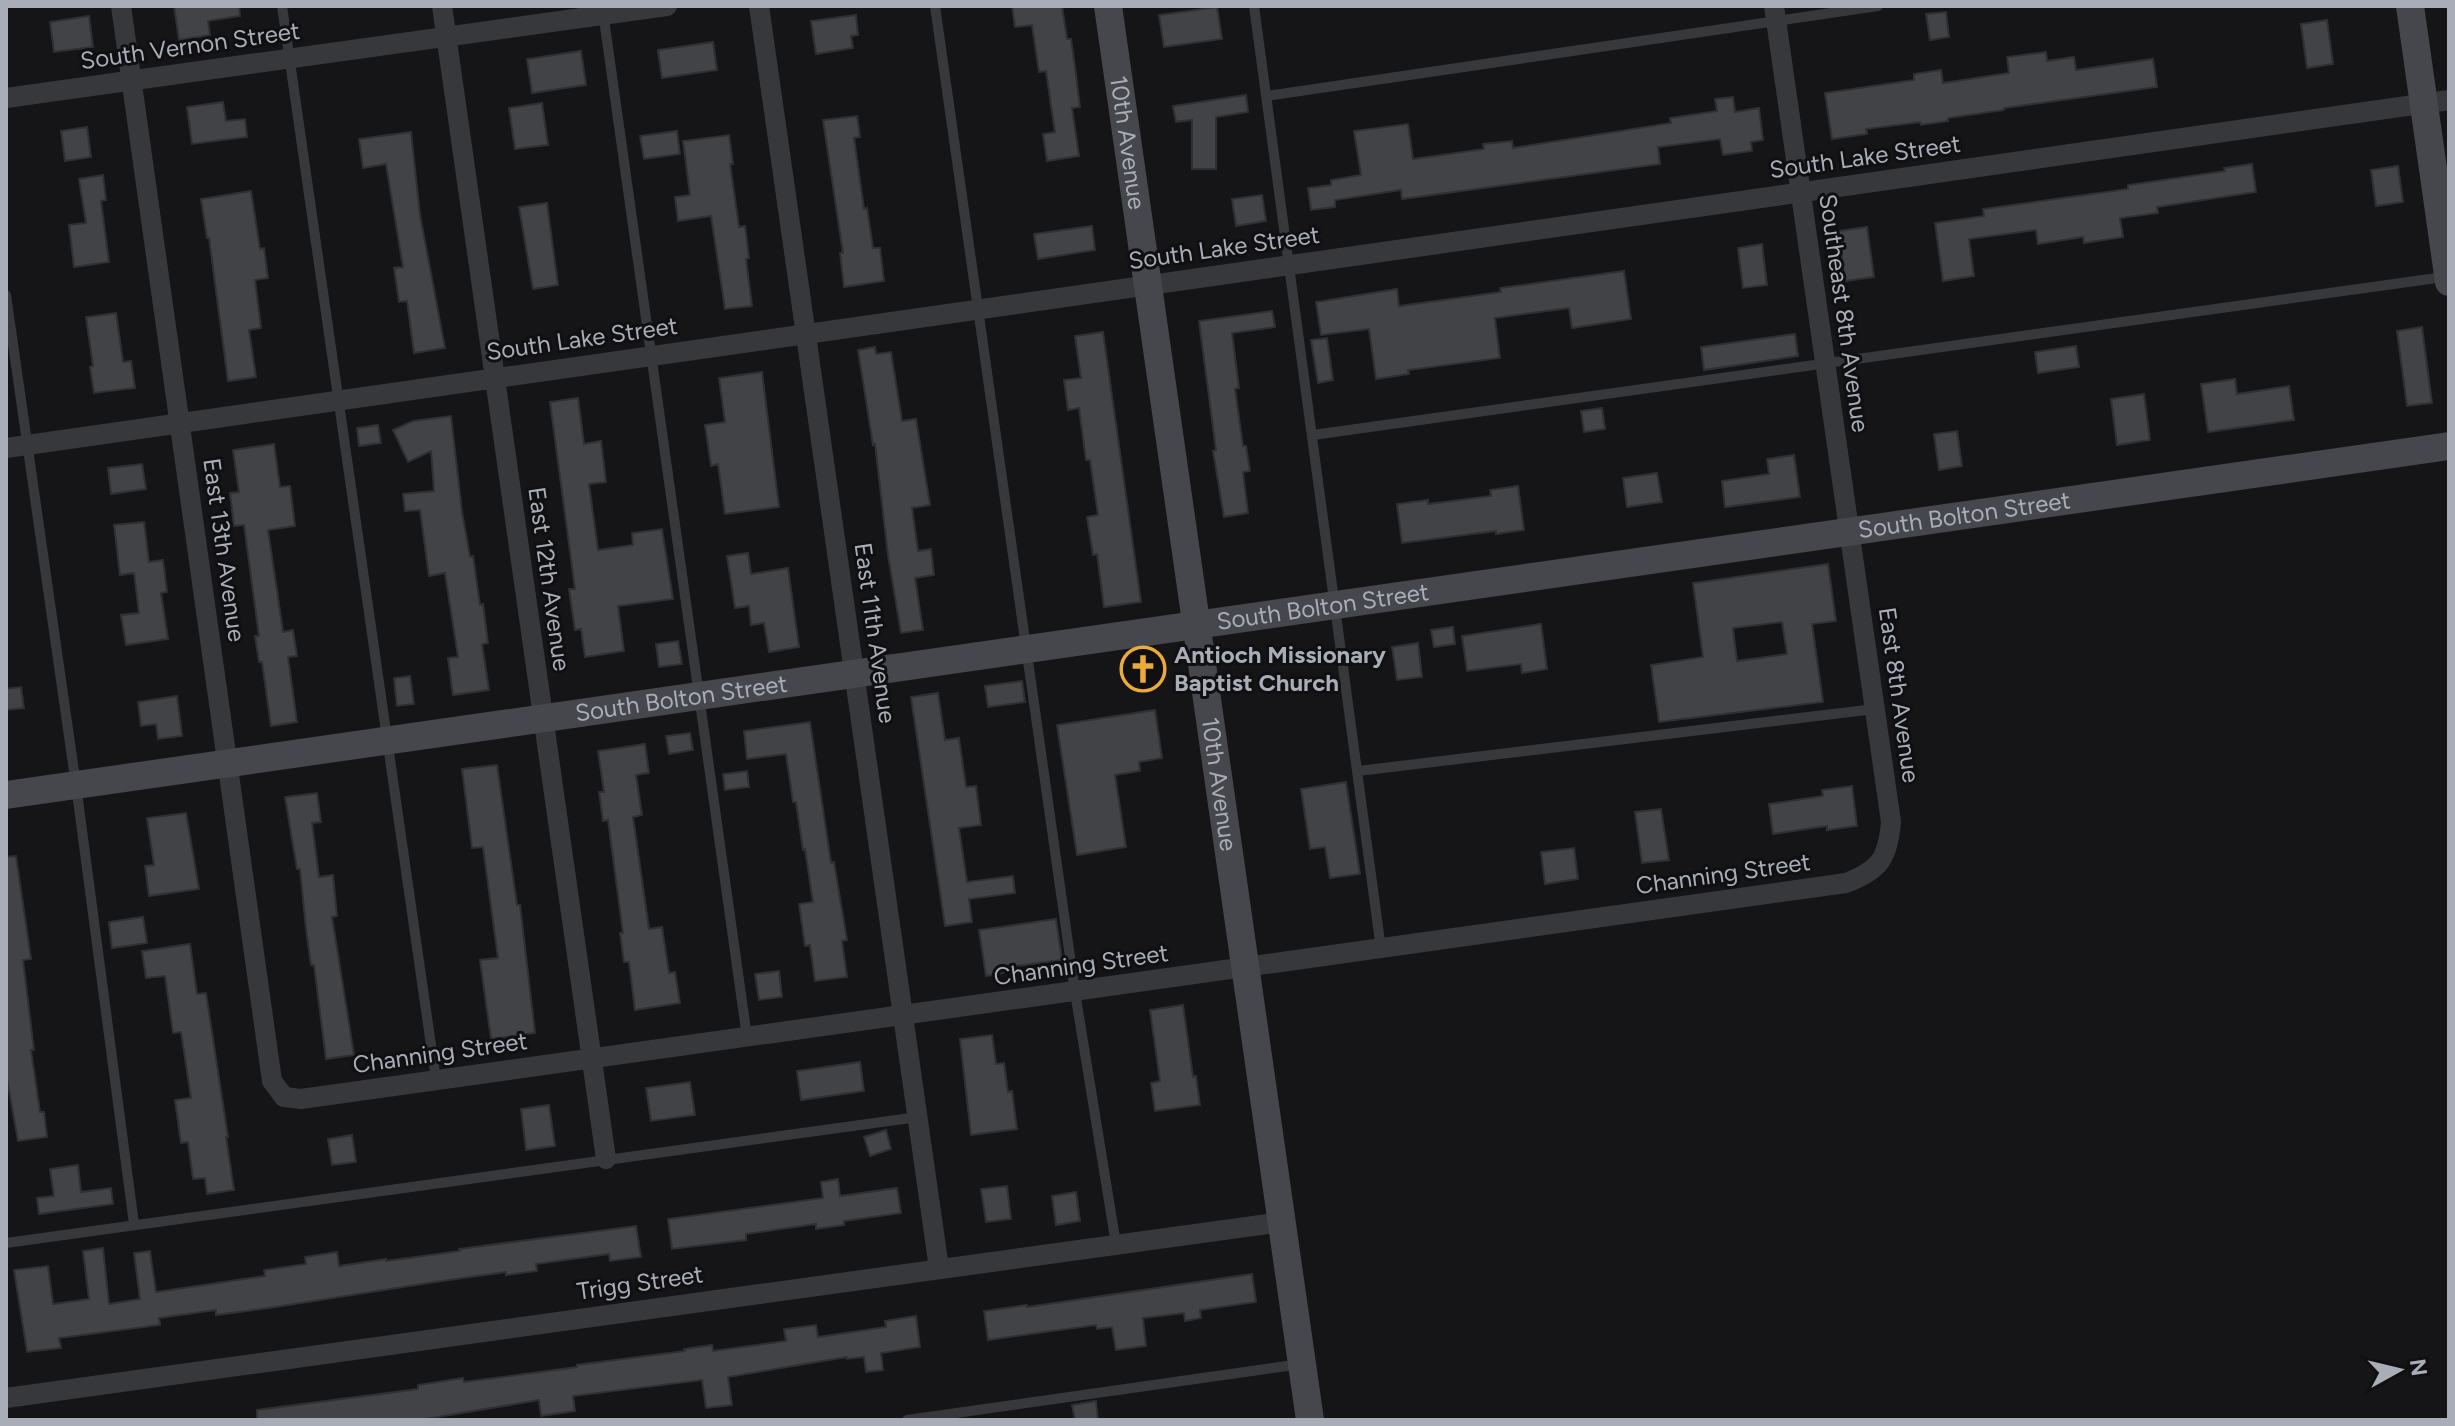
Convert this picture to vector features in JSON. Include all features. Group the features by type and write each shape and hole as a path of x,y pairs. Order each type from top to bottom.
{"main road":[{"name":"10th Avenue","path":"1108,6 1310,1420"},
{"path":"2410,6 2436,102 2449,282"},
{"name":"South Bolton Street","path":"6,795 2449,446"}],"street":[{"name":"East 13th Avenue","path":"121,6 272,1081 284,1097"},
{"name":"East 12th Avenue","path":"442,6 606,1159"},
{"name":"South Vernon Street","path":"6,98 446,37 603,10 667,6"},
{"name":"East 11th Avenue","path":"759,6 939,1268"},
{"name":"Southeast 8th Avenue","path":"1775,13 1849,532"},
{"name":"South Lake Street","path":"6,448 2436,102"},
{"name":"East 8th Avenue","path":"1849,532 1891,822 1889,845 1880,863"},
{"name":"Channing Street","path":"284,1097 301,1099 1846,883 1864,876 1880,863"},
{"name":"Trigg Street","path":"6,1398 1282,1222"}],"lane":[{"path":"282,6 436,1080"},
{"path":"935,6 1075,992 1116,1244"},
{"path":"1254,6 1381,949"},
{"path":"1267,96 1775,13 1878,6"},
{"path":"603,10 747,1037"},
{"path":"1313,435 2448,276"},
{"path":"6,295 76,785 134,1224"},
{"path":"1358,771 1875,709"},
{"path":"6,1243 918,1117"},
{"path":"907,1420 1302,1364"}],"building":[{"path":"174,6 239,6 240,16 208,21 210,35 179,40"},
{"path":"1012,6 1062,6 1067,39 1071,39 1080,107 1072,108 1079,156 1047,161 1043,134 1055,132 1046,71 1039,72 1032,25 1015,27"},
{"path":"1217,7 1222,39 1164,47 1159,15"},
{"path":"1946,12 1949,37 1930,40 1926,14"},
{"path":"856,15 858,35 851,36 853,48 816,54 811,21"},
{"path":"89,16 93,47 54,52 50,22"},
{"path":"2327,20 2333,64 2307,68 2301,24"},
{"path":"713,42 717,70 662,78 658,50"},
{"path":"581,51 586,85 532,93 527,59"},
{"path":"2046,52 2047,61 2074,57 2076,70 2153,59 2157,87 2004,108 1921,125 1920,122 1866,129 1867,134 1832,139 1825,93 1914,80 1914,74 1941,70 1943,83 2009,73 2007,57"},
{"path":"1246,95 1248,112 1216,117 1216,169 1192,169 1192,120 1176,122 1173,106"},
{"path":"1733,97 1735,112 1759,108 1763,140 1751,142 1752,151 1723,155 1720,139 1658,147 1660,164 1402,199 1401,190 1335,200 1335,207 1311,210 1308,188 1331,185 1331,180 1361,175 1354,131 1408,124 1413,159 1484,149 1483,144 1512,141 1513,148 1671,123 1670,118 1717,111 1715,99"},
{"path":"223,102 226,121 245,119 247,137 192,144 187,107"},
{"path":"542,103 548,145 515,149 509,108"},
{"path":"857,116 860,137 854,138 864,209 867,208 873,248 880,248 884,281 844,287 840,253 843,253 823,120"},
{"path":"87,127 91,157 65,161 61,131"},
{"path":"677,131 680,154 644,159 640,136"},
{"path":"411,132 420,215 445,348 414,353 407,301 399,302 394,268 403,267 386,164 363,168 359,139"},
{"path":"729,135 739,227 745,226 752,306 725,309 711,216 678,221 675,197 690,195 683,141"},
{"path":"2252,164 2256,192 2157,207 2158,213 2120,218 2123,237 2084,243 2083,237 2038,244 2036,230 1969,239 1974,276 1943,281 1935,223 1984,216 1983,209 2128,189 2128,185"},
{"path":"2398,166 2403,202 2376,206 2371,170"},
{"path":"103,175 106,200 101,201 109,262 74,267 69,225 86,223 79,179"},
{"path":"251,191 268,278 255,280 261,328 249,330 256,377 228,381 201,199"},
{"path":"1262,195 1266,221 1236,226 1232,199"},
{"path":"547,203 558,285 533,289 519,207"},
{"path":"1092,226 1095,250 1038,259 1034,234"},
{"path":"1867,227 1874,277 1845,281 1838,231"},
{"path":"1762,244 1767,285 1743,288 1738,248"},
{"path":"1624,271 1631,319 1572,328 1569,308 1495,318 1500,358 1408,370 1409,374 1376,379 1369,329 1321,335 1316,302 1397,289 1399,306"},
{"path":"1272,311 1275,327 1232,333 1239,388 1235,389 1250,471 1243,472 1248,513 1224,517 1213,451 1216,450 1199,321"},
{"path":"116,313 123,362 131,361 135,388 94,393 86,317"},
{"path":"2422,327 2432,403 2407,406 2397,331"},
{"path":"1103,332 1141,602 1104,607 1097,554 1093,555 1087,517 1098,515 1090,460 1086,460 1079,408 1068,410 1064,380 1081,378 1075,336"},
{"path":"1795,334 1798,356 1704,370 1701,347"},
{"path":"1327,338 1333,380 1318,383 1311,340"},
{"path":"2076,346 2079,367 2038,373 2035,352"},
{"path":"875,347 876,354 891,352 902,421 916,419 930,505 912,508 918,551 931,549 934,575 915,578 923,630 901,633 875,444 858,350"},
{"path":"762,372 779,507 725,514 718,464 711,466 705,425 725,422 719,378"},
{"path":"2235,379 2237,394 2289,386 2294,420 2208,432 2201,384"},
{"path":"2144,394 2150,440 2117,445 2111,399"},
{"path":"578,398 584,444 601,441 606,482 589,484 598,550 633,545 632,533 662,529 673,599 618,606 624,651 585,657 581,629 575,630 569,589 575,589 550,402"},
{"path":"1602,408 1605,429 1584,432 1581,411"},
{"path":"451,416 462,512 470,557 473,556 480,605 483,604 488,643 482,644 489,690 453,695 448,658 458,657 445,573 429,576 420,510 405,511 403,494 434,491 431,451 408,462 393,430 413,421"},
{"path":"378,425 381,443 359,446 357,428"},
{"path":"1957,431 1962,466 1939,470 1934,434"},
{"path":"274,444 280,487 290,486 295,526 268,530 283,632 293,630 297,656 288,657 297,722 271,726 255,636 259,636 244,525 234,526 230,493 239,492 233,450"},
{"path":"1794,455 1800,497 1725,507 1722,481 1769,474 1767,459"},
{"path":"142,464 146,489 111,494 108,468"},
{"path":"1657,473 1662,502 1627,507 1623,478"},
{"path":"1518,486 1524,530 1402,543 1397,504 1428,500 1428,504 1491,496 1490,490"},
{"path":"144,522 149,562 163,560 167,592 161,593 168,639 126,645 121,615 139,613 134,573 120,575 114,525"},
{"path":"748,553 751,574 788,568 799,647 769,652 764,623 751,625 749,606 735,608 727,556"},
{"path":"1828,564 1836,621 1812,624 1823,702 1659,722 1651,665 1703,657 1693,583","holes":["1782,622 1787,654 1737,661 1733,628"]},
{"path":"1541,624 1547,669 1522,673 1521,664 1467,671 1462,636"},
{"path":"1453,627 1455,644 1434,647 1431,630"},
{"path":"678,641 682,664 659,667 656,644"},
{"path":"1418,643 1422,677 1397,680 1392,647"},
{"path":"410,676 414,704 397,706 394,678"},
{"path":"1022,681 1025,702 988,707 985,686"},
{"path":"21,687 24,708 6,710 6,689"},
{"path":"938,693 945,740 959,738 966,787 976,786 981,825 959,828 967,882 1013,876 1015,893 969,899 972,922 945,926 911,697"},
{"path":"177,696 182,736 158,739 156,724 141,726 138,702"},
{"path":"1155,710 1162,758 1139,762 1140,771 1115,775 1126,847 1077,855 1057,725"},
{"path":"810,722 831,863 834,862 847,940 842,941 847,977 815,981 810,945 805,946 799,904 813,902 786,754 747,759 744,731"},
{"path":"690,733 693,750 669,754 666,736"},
{"path":"645,744 649,773 636,775 642,815 633,817 649,929 662,927 669,973 675,972 680,1003 635,1010 629,962 624,962 608,820 603,821 599,792 604,792 598,751"},
{"path":"497,765 517,905 520,905 535,1033 491,1039 480,960 498,958 483,847 472,848 462,769"},
{"path":"747,771 749,787 725,790 723,774"},
{"path":"1346,782 1360,874 1330,878 1325,847 1310,849 1301,789"},
{"path":"1852,786 1857,826 1827,830 1827,826 1773,834 1769,804 1823,796 1822,790"},
{"path":"317,793 321,822 312,823 319,877 333,875 337,916 332,917 354,1055 326,1059 300,869 297,869 285,797"},
{"path":"1661,809 1669,860 1642,863 1635,812"},
{"path":"186,813 199,889 149,896 145,866 154,865 147,818"},
{"path":"1574,848 1578,879 1545,884 1541,852"},
{"path":"16,856 31,959 23,960 34,1050 31,1050 47,1137 18,1141 6,1074 6,857"},
{"path":"143,917 147,943 112,948 109,922"},
{"path":"1056,919 1062,960 1002,968 1003,973 986,976 979,930"},
{"path":"190,944 197,994 206,993 234,1190 207,1194 205,1178 193,1179 188,1142 181,1143 175,1100 191,1098 181,1032 173,1033 165,976 146,978 142,951"},
{"path":"779,971 782,997 759,1000 755,974"},
{"path":"1183,1005 1200,1105 1155,1111 1151,1083 1160,1081 1150,1010"},
{"path":"992,1035 996,1064 1004,1063 1008,1092 1012,1091 1017,1129 971,1135 960,1039"},
{"path":"860,1062 864,1091 801,1100 797,1071"},
{"path":"690,1082 695,1115 651,1121 646,1088"},
{"path":"549,1105 555,1146 526,1150 521,1109"},
{"path":"886,1130 891,1149 870,1156 864,1137"},
{"path":"352,1135 356,1162 332,1165 328,1139"},
{"path":"78,1165 81,1192 111,1188 113,1204 39,1214 37,1198 54,1196 50,1169"},
{"path":"838,1179 840,1196 897,1188 901,1213 844,1221 844,1225 816,1229 816,1224 746,1234 746,1240 672,1249 668,1219 823,1198 821,1182"},
{"path":"1007,1186 1011,1219 986,1222 981,1189"},
{"path":"1076,1192 1080,1221 1056,1225 1052,1196"},
{"path":"636,1226 641,1257 610,1261 609,1254 536,1264 537,1271 506,1275 506,1272 216,1315 216,1310 159,1318 160,1325 59,1338 61,1348 27,1352 14,1270 48,1266 53,1304 89,1299 83,1251 103,1248 109,1304 140,1299 134,1253 150,1251 156,1292 265,1276 264,1270 306,1264 305,1257 337,1252 339,1266"},
{"path":"1252,1274 1256,1302 1200,1310 1201,1318 1185,1321 1184,1313 1143,1318 1146,1346 1116,1350 1112,1327 1097,1329 1096,1325 988,1340 984,1311"},
{"path":"916,1316 920,1347 881,1353 883,1370 866,1372 864,1357 847,1357 728,1377 732,1405 706,1408 702,1380 573,1396 575,1411 541,1416 539,1400 420,1420 257,1420 257,1410 418,1389 418,1385 463,1378 464,1382 577,1367 712,1345 713,1351 786,1341 784,1329 816,1325 818,1337 886,1327 885,1321"},
{"path":"1096,1401 1098,1420 1075,1420 1072,1405"}],"place":[{"name":"Antioch Missionary Baptist Church","path":"1143,669"}]}
